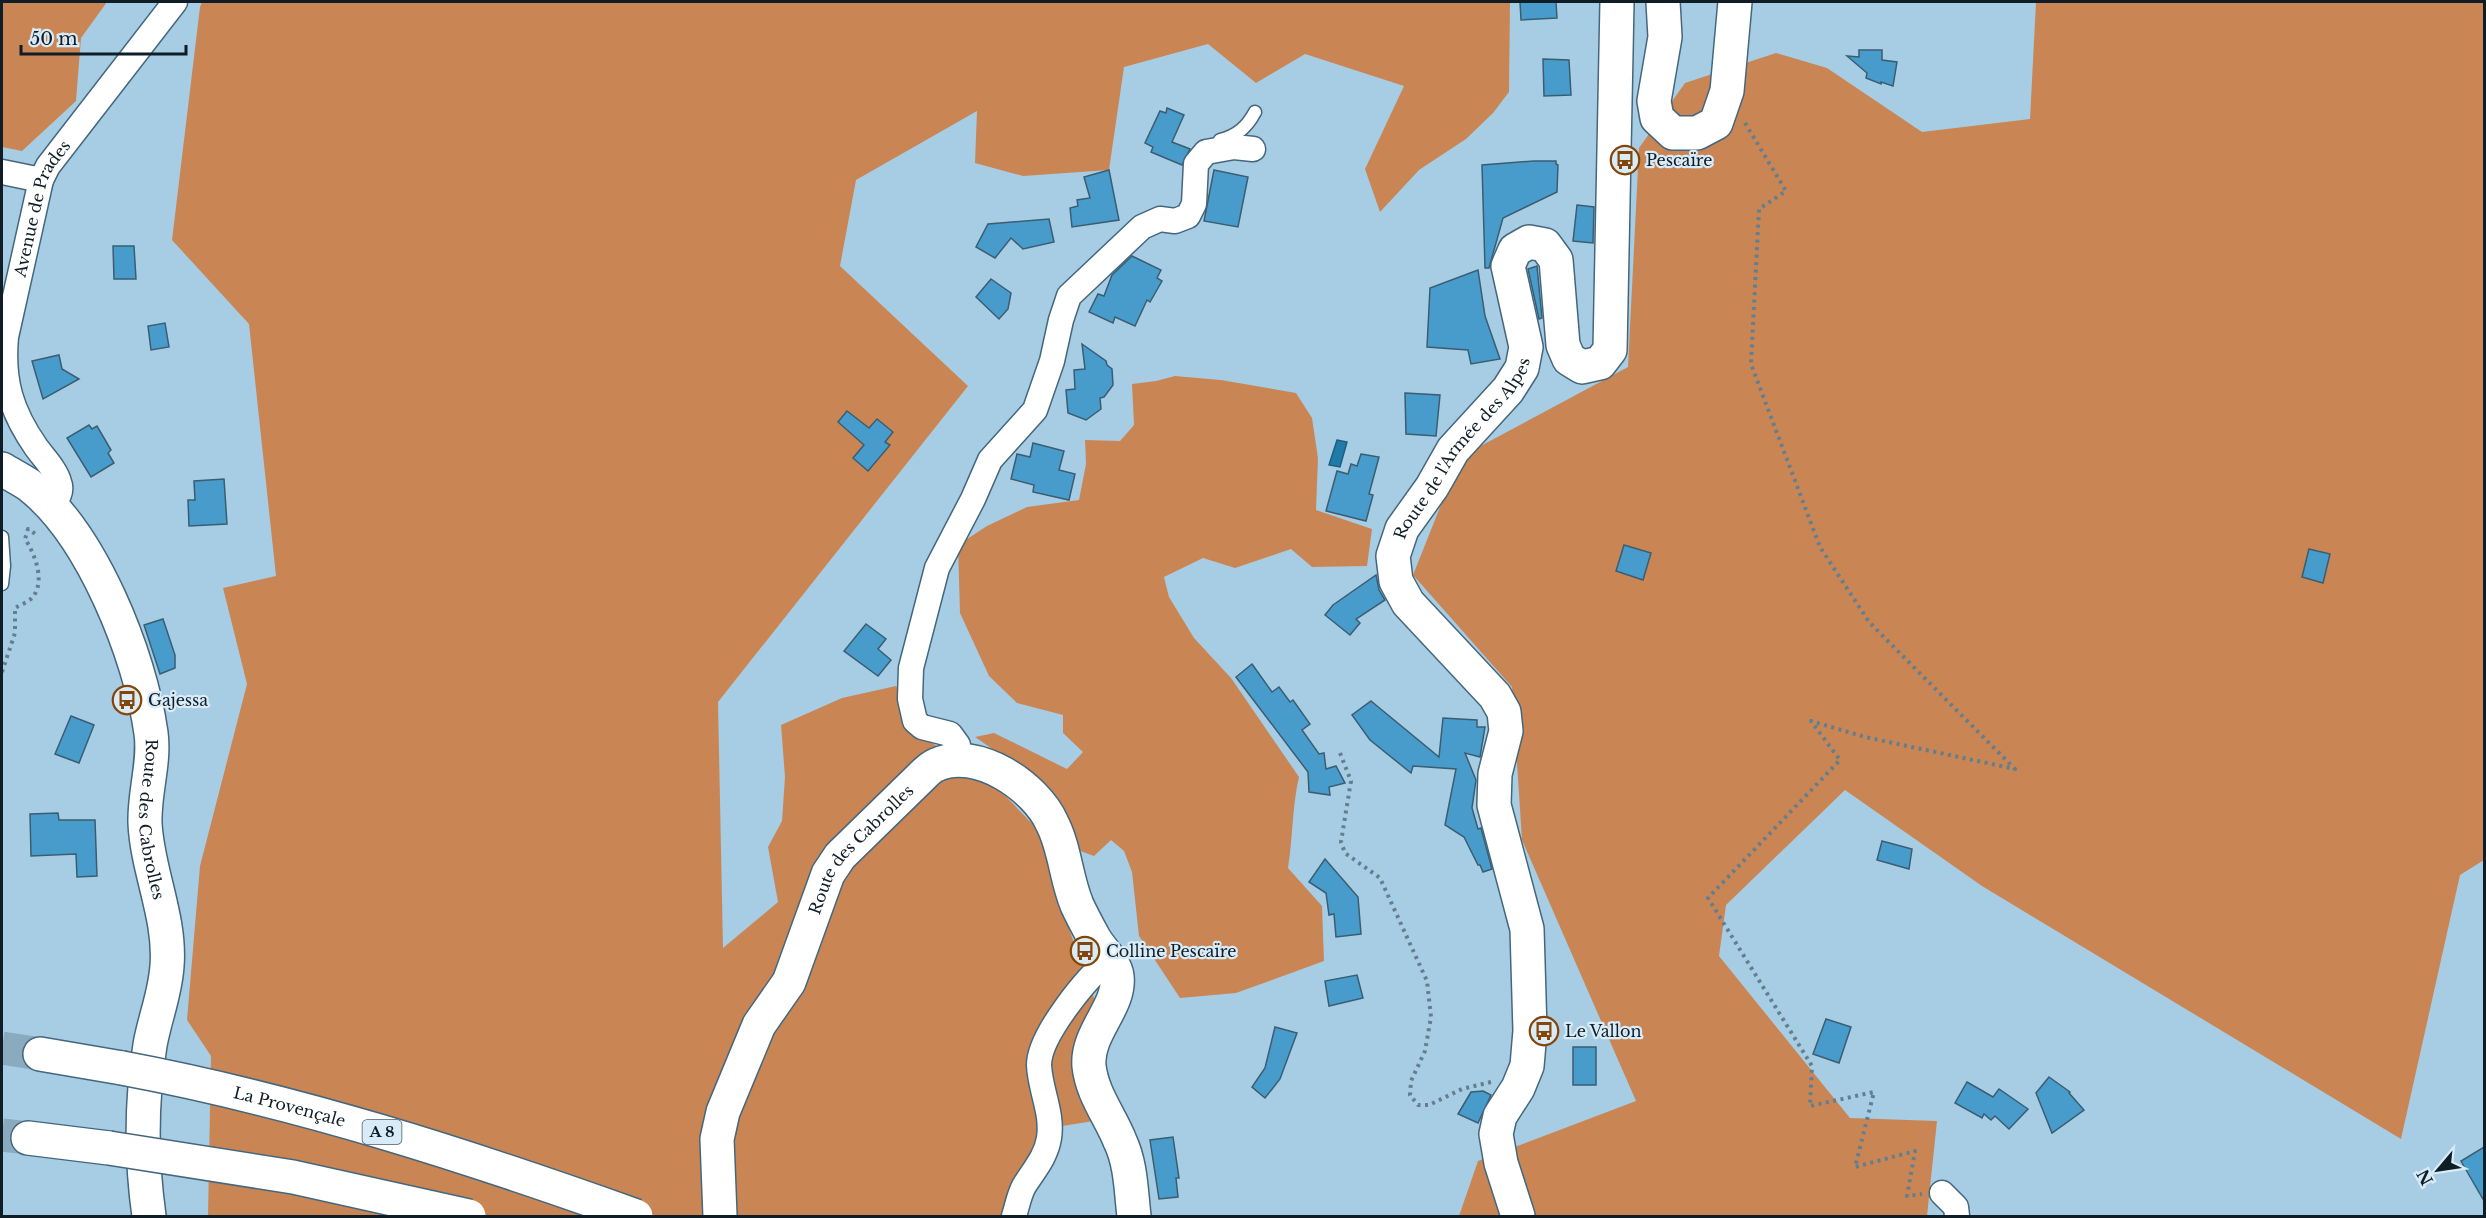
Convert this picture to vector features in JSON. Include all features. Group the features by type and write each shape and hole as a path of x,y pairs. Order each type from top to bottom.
{"main road":[{"name":"Route de l'Armée des Alpes","path":"1518,1216 1501,1162 1496,1134 1500,1116 1518,1088 1527,1066 1530,1031 1527,940 1520,899 1494,805 1495,774 1506,731 1504,712 1495,696 1408,603 1396,581 1393,556 1402,529 1432,487 1453,450 1508,390 1522,368 1526,347 1508,266 1515,250 1529,242 1545,245 1556,260 1563,345 1569,359 1582,367 1600,363 1610,350 1617,2"},
{"path":"1663,2 1665,37 1654,101 1657,118 1673,133 1697,133 1716,123 1727,91 1735,2"},
{"name":"Route des Cabrolles","path":"2,469 29,486 51,507 82,546 124,635 136,668 151,733 153,761 145,822 164,926 168,963 164,999 151,1041 145,1080 143,1166 149,1216"},
{"path":"959,760 980,762 1014,780 1040,802 1053,824 1076,902 1094,938 1117,975 1116,992 1091,1044 1089,1064 1093,1086 1122,1143 1129,1170 1134,1216"},
{"name":"Route des Cabrolles","path":"720,1216 717,1139 723,1112 759,1025 789,982 828,874 840,856 922,776 937,765 959,760"},
{"name":"La Provençale","path":"40,1054 181,1079 326,1115 636,1216"},
{"path":"28,1138 109,1148 293,1177 469,1216"}],"street":[{"name":"Avenue de Prades","path":"51,507 60,495 60,482 21,425 8,393 4,363 6,337 41,180 48,166 175,2"},
{"path":"959,760 958,745 950,734 922,727 915,721 910,699 911,668 937,568 990,460 1035,410 1052,361 1069,296 1142,227 1160,219 1175,222 1188,216 1194,204 1196,164 1206,152 1234,147 1253,149"},
{"path":"2,172 41,180"},
{"path":"1014,1216 1023,1189 1045,1154 1049,1136 1049,1115 1042,1089 1039,1063 1046,1041 1073,998 1095,971 1109,960"},
{"path":"1942,1193 1956,1207 1957,1216"}],"lane":[{"path":"1206,152 1203,147 1206,143 1229,138 1236,134 1247,126 1255,112"},
{"path":"2,537 4,566 2,584"}],"path":[{"path":"1727,91 1786,191 1759,209 1751,364 1820,548 1869,622 2015,769 1865,737 1811,721 1840,760 1708,897 1812,1066 1810,1107 1874,1092 1855,1167 1915,1151 1907,1196 1942,1193"},
{"path":"2,672 15,633 15,608 33,597 38,580 34,553 25,539"},
{"path":"1340,753 1351,781 1341,842 1345,853 1380,878 1427,981 1431,1017 1425,1051 1412,1081 1410,1095 1418,1105 1429,1105 1462,1089 1491,1082 1518,1088"}],"shaded area":[{"path":"2,2 107,2 81,38 76,101 22,151 2,147"},
{"path":"202,2 1510,2 1509,92 1493,113 1466,139 1419,170 1380,212 1365,169 1404,86 1305,54 1256,83 1208,44 1124,67 1109,170 1023,176 975,163 977,111 856,180 840,266 968,386 718,702 723,948 778,902 768,847 782,821 785,777 781,725 842,698 896,686 929,741 996,786 1041,833 1059,901 1095,1001 1089,1025 1094,1121 1037,1130 1037,1145 1006,1199 1003,1216 208,1216 211,1056 187,1020 200,866 247,684 223,588 276,576 249,324 172,240"},
{"path":"2036,2 2484,2 2484,860 2460,875 2401,1139 1982,886 1845,790 1726,905 1719,956 1850,1118 1937,1121 1927,1216 1459,1216 1478,1161 1636,1101 1522,840 1512,687 1413,575 1460,457 1628,367 1639,148 1685,83 1776,53 1827,68 1922,132 2030,119"},
{"path":"1175,376 1221,380 1296,393 1312,418 1318,458 1316,510 1372,529 1367,566 1312,567 1291,549 1235,568 1203,558 1164,577 1169,597 1194,638 1231,678 1299,777 1288,868 1322,906 1324,961 1236,993 1180,998 1139,936 1132,872 1124,851 1111,840 1094,856 1072,848 1042,783 975,737 994,733 1067,769 1083,752 1063,733 1063,715 1017,703 989,676 960,613 958,545 987,526 1027,507 1079,500 1086,464 1085,440 1120,441 1134,425 1132,384"}],"water":[{"path":"1337,440 1347,442 1340,467 1329,465"}],"building":[{"path":"1520,2 1556,2 1557,18 1521,20"},
{"path":"1859,50 1882,50 1882,60 1897,62 1893,86 1866,78 1867,73 1847,56 1859,57"},
{"path":"1543,59 1569,60 1571,95 1544,96"},
{"path":"1167,108 1184,115 1172,142 1190,149 1182,165 1151,152 1153,147 1145,143 1160,111 1166,113"},
{"path":"1556,161 1558,165 1557,192 1503,218 1489,268 1485,268 1482,165"},
{"path":"1109,170 1119,220 1072,227 1070,208 1078,206 1077,200 1090,198 1084,177"},
{"path":"1214,170 1248,177 1238,227 1204,221"},
{"path":"1577,205 1594,207 1593,243 1573,241"},
{"path":"1049,219 1054,242 1023,249 1011,238 995,258 976,247 988,224"},
{"path":"113,246 134,246 136,279 114,279"},
{"path":"1132,256 1161,270 1157,278 1162,281 1150,302 1147,300 1135,326 1115,317 1113,323 1089,312 1098,294 1104,296 1112,275"},
{"path":"1537,266 1542,318 1539,319 1528,269"},
{"path":"1478,270 1485,316 1500,359 1471,364 1468,350 1427,347 1430,288"},
{"path":"991,279 1011,293 1008,309 999,319 976,297"},
{"path":"165,323 169,347 151,350 148,326"},
{"path":"1082,344 1106,361 1112,369 1113,385 1104,397 1100,398 1101,409 1086,420 1068,413 1066,390 1075,389 1074,370 1085,369"},
{"path":"59,355 62,369 79,379 43,399 32,361"},
{"path":"1405,393 1440,395 1436,436 1406,434"},
{"path":"847,411 869,428 877,419 893,432 885,442 890,445 868,471 853,458 864,445 838,422"},
{"path":"89,425 92,429 97,426 111,450 108,453 114,463 91,477 67,438"},
{"path":"1033,443 1064,451 1059,470 1075,474 1069,500 1033,492 1034,485 1011,479 1017,454 1030,457"},
{"path":"1361,454 1379,457 1369,494 1373,495 1366,521 1326,511 1337,471 1348,474 1351,464 1357,466"},
{"path":"224,479 227,524 189,526 188,500 195,500 194,481"},
{"path":"1624,545 1651,553 1643,580 1616,571"},
{"path":"2309,549 2330,554 2323,583 2302,577"},
{"path":"1376,575 1379,590 1385,600 1356,619 1360,623 1350,635 1325,615 1333,605"},
{"path":"163,619 175,655 175,668 160,674 144,625"},
{"path":"866,624 886,639 878,649 891,660 878,676 844,651"},
{"path":"1252,664 1272,692 1279,687 1290,702 1293,700 1310,724 1302,730 1319,754 1324,753 1326,769 1336,766 1345,783 1329,787 1330,795 1309,792 1308,772 1236,677"},
{"path":"1371,701 1439,757 1443,718 1477,720 1477,727 1485,727 1480,757 1465,753 1476,780 1472,808 1478,829 1481,828 1492,869 1483,872 1464,837 1445,825 1456,769 1413,766 1411,773 1370,740 1352,715"},
{"path":"71,716 94,725 79,763 55,754"},
{"path":"58,813 59,820 95,820 97,876 77,877 76,854 31,856 30,814"},
{"path":"1882,841 1912,849 1909,869 1877,860"},
{"path":"1325,859 1358,897 1361,934 1336,937 1334,914 1329,915 1326,893 1309,882"},
{"path":"1357,975 1363,998 1329,1006 1325,981"},
{"path":"1826,1019 1851,1027 1839,1063 1813,1054"},
{"path":"1275,1027 1297,1033 1280,1079 1265,1098 1252,1087 1265,1068"},
{"path":"1573,1047 1596,1047 1596,1085 1573,1085"},
{"path":"2049,1077 2070,1092 2084,1110 2052,1133 2036,1093"},
{"path":"1967,1082 1993,1097 1999,1089 2028,1109 2009,1129 1995,1116 1991,1120 1984,1114 1982,1118 1955,1103"},
{"path":"1483,1091 1491,1095 1478,1123 1458,1114 1471,1092"},
{"path":"1173,1137 1179,1178 1176,1178 1178,1197 1159,1199 1150,1140"},
{"path":"2484,1147 2484,1201 2461,1161"}],"tunnel":[{"path":"2,1048 40,1054"},
{"path":"2,1135 28,1138"}],"place":[{"name":"Pescaïre","path":"1625,160"},
{"name":"Gajessa","path":"127,700"},
{"name":"Colline Pescaïre","path":"1085,951"},
{"name":"Le Vallon","path":"1544,1031"}]}
